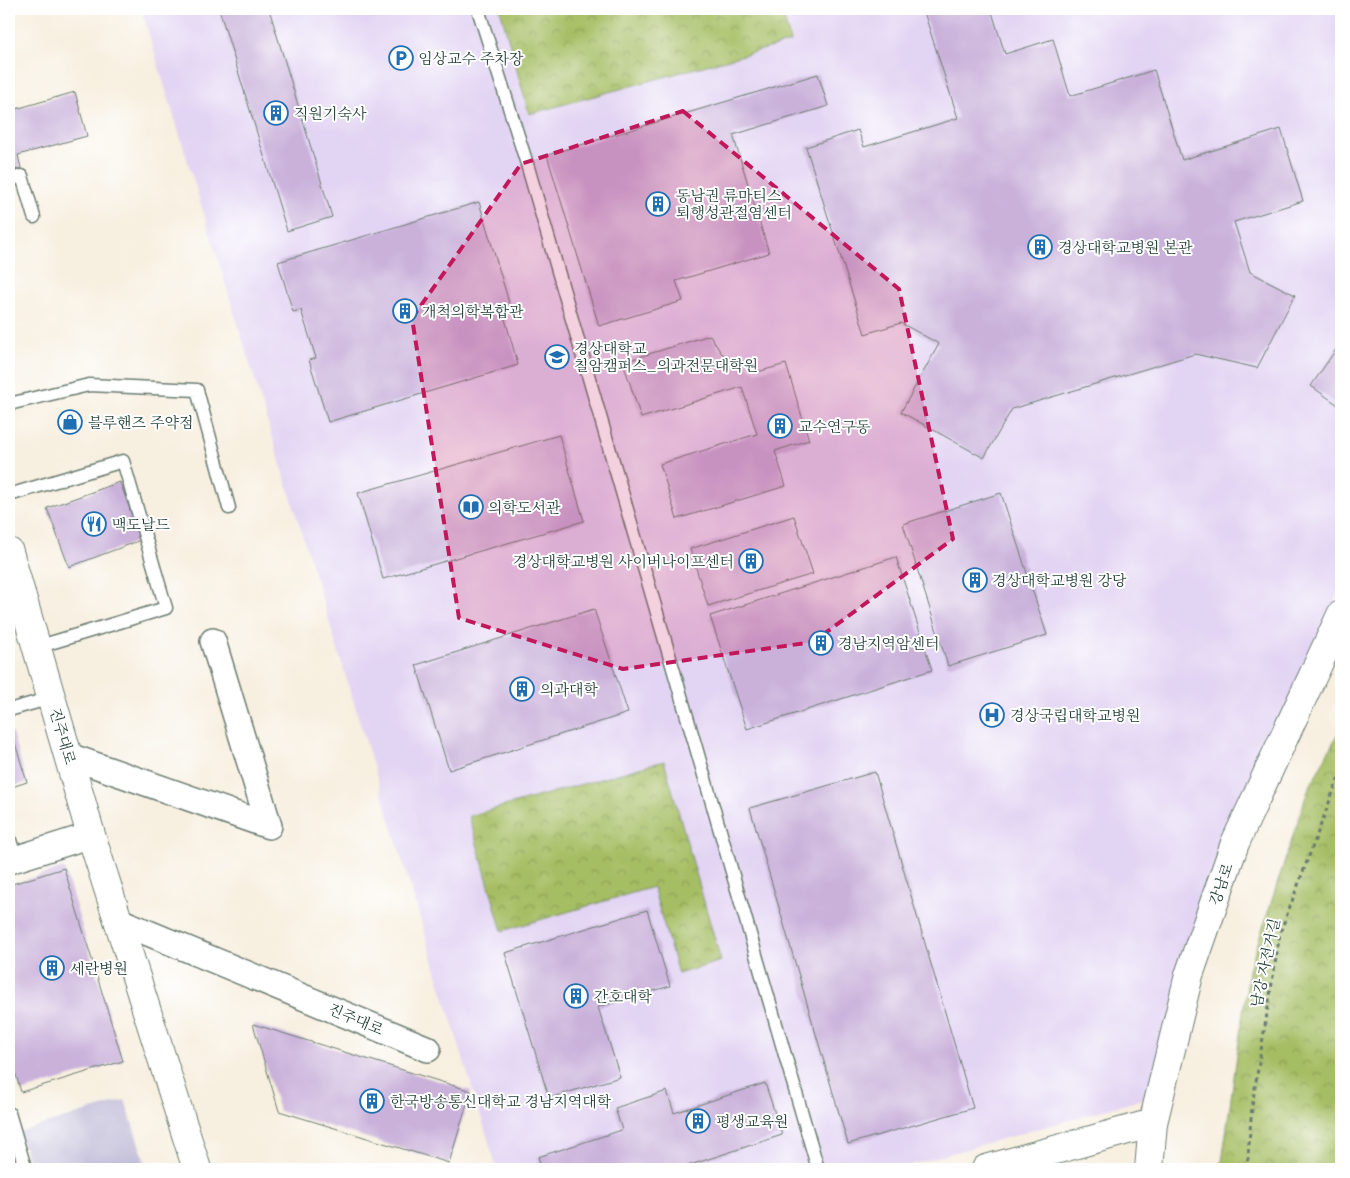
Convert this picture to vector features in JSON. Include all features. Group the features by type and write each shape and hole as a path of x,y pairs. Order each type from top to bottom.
{"street":[{"name":"진주대로","path":"9,552 91,835 197,1169"},
{"name":"강남로","path":"1149,1169 1153,1123 1189,975 1235,843 1341,615"},
{"path":"69,756 269,826 213,641"},
{"path":"11,852 91,835"},
{"name":"진주대로","path":"117,920 428,1049"},
{"path":"986,1169 1153,1123"}],"lane":[{"path":"478,9 527,164 818,1169"},
{"path":"9,180 22,176 34,217"},
{"path":"9,404 89,385 197,390 228,508"},
{"path":"9,495 122,461 166,608 37,647"},
{"path":"9,710 52,698"},
{"path":"9,1113 25,1167 9,1169"}],"path":[{"name":"남강 자전거길","path":"1248,1169 1253,1097 1280,933 1341,771"}],"highlighted area":[{"path":"683,111 899,289 953,539 813,642 623,669 459,618 412,318 521,164"}],"shaded area":[{"path":"141,9 1341,9 1341,589 1223,841 1147,1098 896,1169 497,1169"},
{"path":"125,1100 147,1169 31,1169 19,1132"}],"green space":[{"path":"500,9 781,9 791,42 529,114"},
{"path":"1341,728 1341,1169 1221,1169 1249,970 1308,790"},
{"path":"664,761 721,961 678,974 653,887 502,931 469,816"}],"building":[{"name":"직원기숙사","path":"219,9 269,9 332,217 287,231"},
{"name":"경상대학교병원 본관","path":"923,9 991,9 1005,54 1053,39 1070,96 1154,70 1182,160 1281,129 1303,201 1234,222 1250,272 1295,295 1257,368 1195,354 1012,409 984,458 901,412 939,344 901,323 865,334 806,147 858,130 864,147 958,118"},
{"name":"동남권 류마티스 퇴행성관절염센터","path":"818,74 828,106 733,135 769,253 676,281 683,301 599,326 547,155"},
{"path":"75,92 87,136 18,155 21,168 9,172 9,111"},
{"name":"개척의학복합관","path":"479,202 510,306 505,319 518,365 328,422 309,360 316,358 301,310 293,312 278,262"},
{"name":"교수연구동","path":"710,335 721,353 757,372 786,364 809,440 775,451 786,486 677,519 660,464 757,434 742,387 641,418 623,362"},
{"path":"1341,342 1341,407 1311,386"},
{"name":"의학도서관","path":"559,435 584,521 383,579 358,493"},
{"name":"맥도날드","path":"120,482 141,540 69,567 47,508"},
{"name":"경상대학교병원 강당","path":"1001,493 1047,635 948,666 903,524"},
{"name":"경상대학교병원 사이버나이프센터","path":"794,516 813,574 708,606 690,549"},
{"name":"경남지역암센터","path":"896,557 932,670 747,729 710,616"},
{"name":"의과대학","path":"594,609 628,713 449,770 416,665"},
{"path":"9,724 27,782 9,788"},
{"path":"875,772 973,1108 848,1144 750,808"},
{"name":"세란병원","path":"64,868 123,1061 21,1092 9,1051 9,885"},
{"name":"간호대학","path":"647,910 670,986 598,1007 620,1077 549,1098 505,953"},
{"name":"한국방송통신대학교 경남지역대학","path":"253,1024 471,1091 449,1163 279,1111"},
{"name":"평생교육원","path":"765,1083 782,1135 678,1169 542,1169 538,1157 622,1130 615,1108 667,1091 674,1113"}],"place":[{"name":"임상교수 주차장","path":"401,58"},
{"name":"직원기숙사","path":"276,113"},
{"name":"동남권 류마티스 퇴행성관절염센터","path":"658,204"},
{"name":"경상대학교병원 본관","path":"1040,247"},
{"name":"개척의학복합관","path":"405,311"},
{"name":"경상대학교 칠암캠퍼스_의과전문대학원","path":"557,357"},
{"name":"블루핸즈 주약점","path":"70,422"},
{"name":"교수연구동","path":"780,426"},
{"name":"의학도서관","path":"471,507"},
{"name":"맥도날드","path":"94,524"},
{"name":"경상대학교병원 사이버나이프센터","path":"751,561"},
{"name":"경상대학교병원 강당","path":"975,580"},
{"name":"경남지역암센터","path":"821,643"},
{"name":"의과대학","path":"522,689"},
{"name":"경상국립대학교병원","path":"992,715"},
{"name":"세란병원","path":"52,968"},
{"name":"간호대학","path":"576,996"},
{"name":"한국방송통신대학교 경남지역대학","path":"372,1101"},
{"name":"평생교육원","path":"698,1121"}]}
